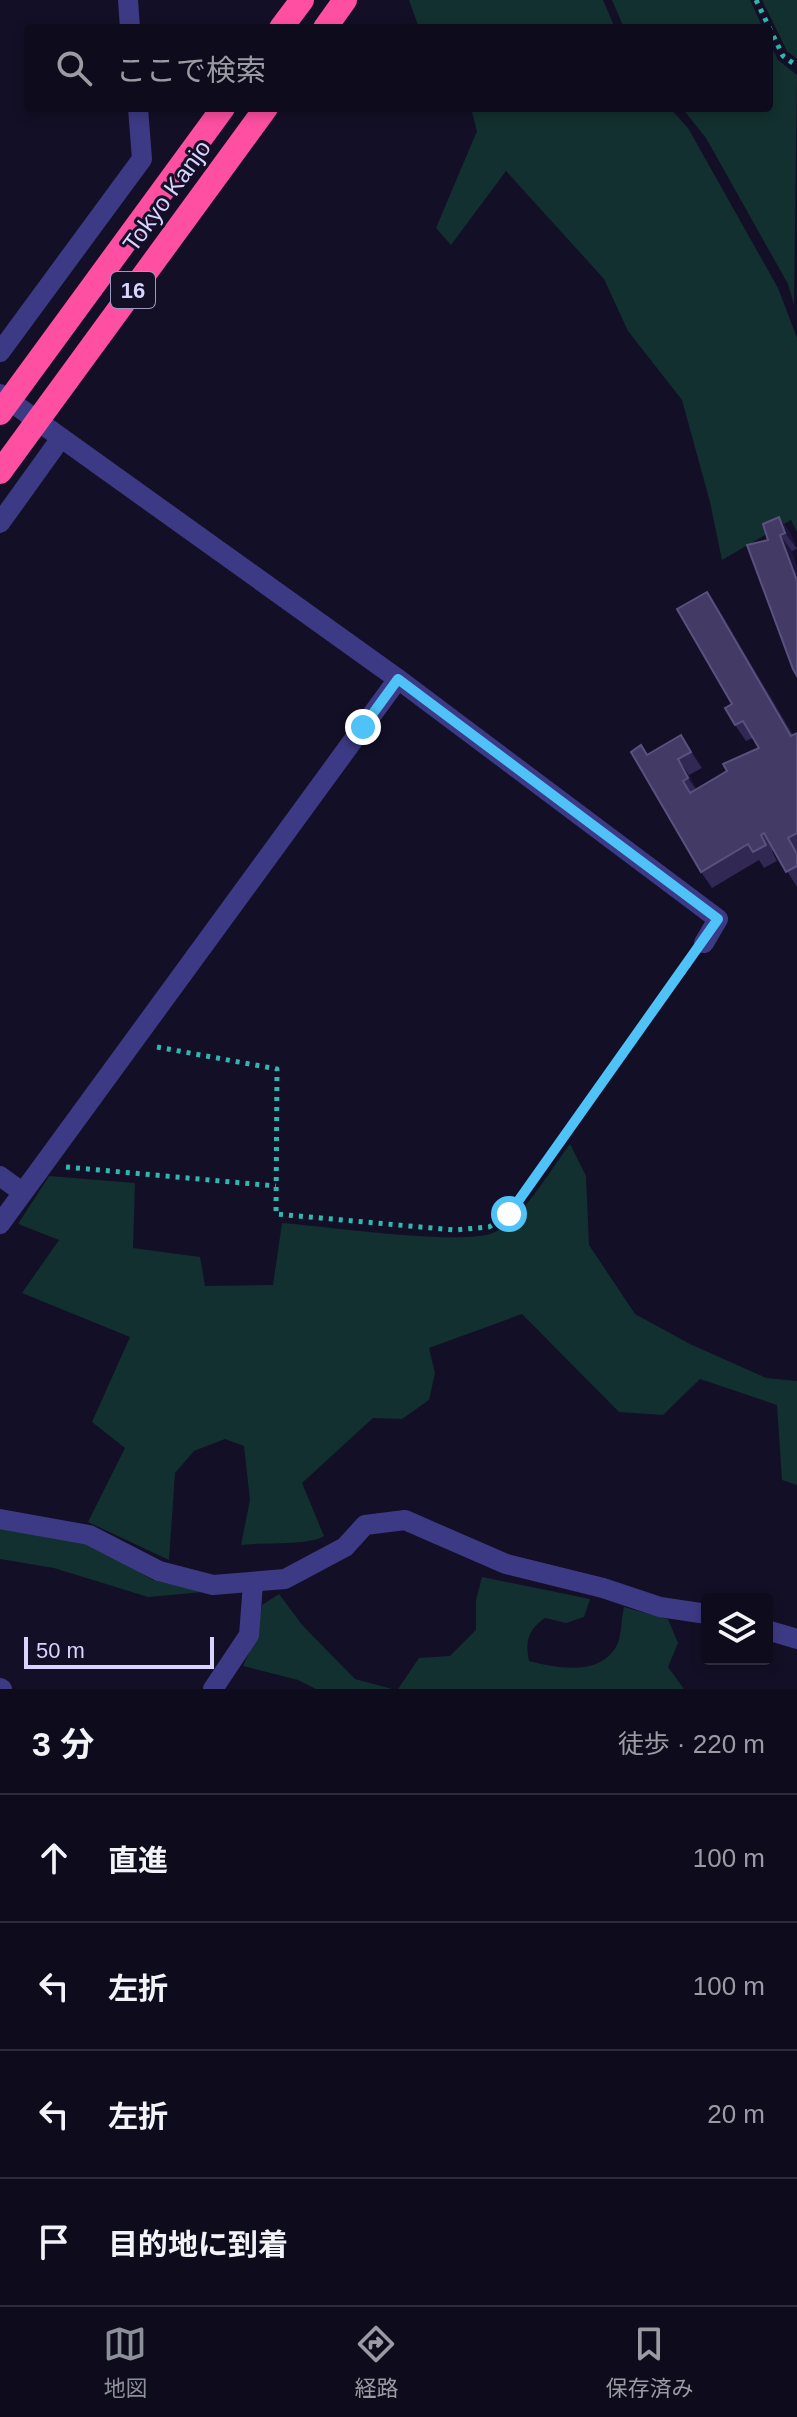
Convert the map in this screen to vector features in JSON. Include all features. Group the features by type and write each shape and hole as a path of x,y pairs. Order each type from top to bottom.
{"highway":[{"path":"284,24 302,0"},
{"path":"328,24 345,0"},
{"name":"Tokyo Kanjo","path":"3,403 220,112"},
{"name":"Tokyo Kanjo","path":"0,472 263,112"}],"street":[{"path":"128,0 130,24"},
{"path":"0,352 142,159 138,112"},
{"path":"3,403 38,421 398,679 718,919 704,943"},
{"path":"0,523 61,438"},
{"path":"0,1224 398,679"},
{"path":"0,1176 22,1192"},
{"path":"0,1519 89,1535 159,1571 213,1585 285,1579 345,1547 365,1525 405,1520 506,1564 660,1607 701,1613"},
{"path":"213,1689 249,1635 253,1584"},
{"path":"773,1632 797,1639"}],"path":[{"path":"756,0 768,24"},
{"path":"773,35 783,56 797,66"},
{"path":"132,1042 277,1069 276,1214 454,1230 489,1227 509,1214 704,943"},
{"path":"42,1165 276,1186"}],"green space":[{"path":"409,0 603,0 613,24 418,24"},
{"path":"612,0 750,0 761,24 622,24"},
{"path":"762,0 797,0 797,59 787,51"},
{"path":"773,49 778,60 797,75 794,305 788,284 706,138 685,112 773,112"},
{"path":"472,112 674,112 688,128 778,288 797,338 797,532 791,520 722,560 710,502 682,400 628,331 604,279 506,171 451,245 436,228 477,131"},
{"path":"570,1144 586,1176 589,1245 635,1314 690,1344 766,1378 797,1381 797,1485 782,1480 777,1405 700,1379 663,1415 619,1412 522,1314 429,1348 435,1373 429,1400 402,1419 373,1418 302,1483 324,1536 297,1542 241,1545 250,1500 244,1446 225,1439 194,1451 175,1473 169,1560 88,1522 125,1448 92,1422 130,1337 22,1293 59,1240 18,1224 49,1176 135,1183 133,1248 200,1257 205,1286 273,1285 282,1223 423,1236 493,1233 504,1227 525,1206"},
{"path":"0,1528 87,1542 153,1580 203,1592 148,1597 54,1568 0,1559"},
{"path":"482,1577 590,1599 584,1617 566,1623 545,1618 535,1627 529,1636 528,1654 529,1661 540,1664 577,1668 600,1662 617,1645 624,1607 668,1619 678,1643 668,1667 684,1689 398,1689 419,1658 450,1656 476,1630 476,1600"},
{"path":"279,1594 303,1626 355,1679 392,1689 316,1689 298,1680 243,1666 256,1638 262,1605"}],"building":[{"path":"779,517 785,533 780,535 797,581 797,676 747,545 768,540 763,524"},
{"path":"707,592 791,736 797,733 797,833 788,838 797,854 797,866 786,872 764,833 761,835 766,845 753,852 748,844 701,872 631,752 641,745 647,755 681,735 691,752 678,759 688,778 683,781 690,793 727,771 723,764 759,748 743,721 735,725 725,708 732,704 677,609"}],"route":[{"path":"363,727 398,679 718,919 704,943 509,1214"}]}
